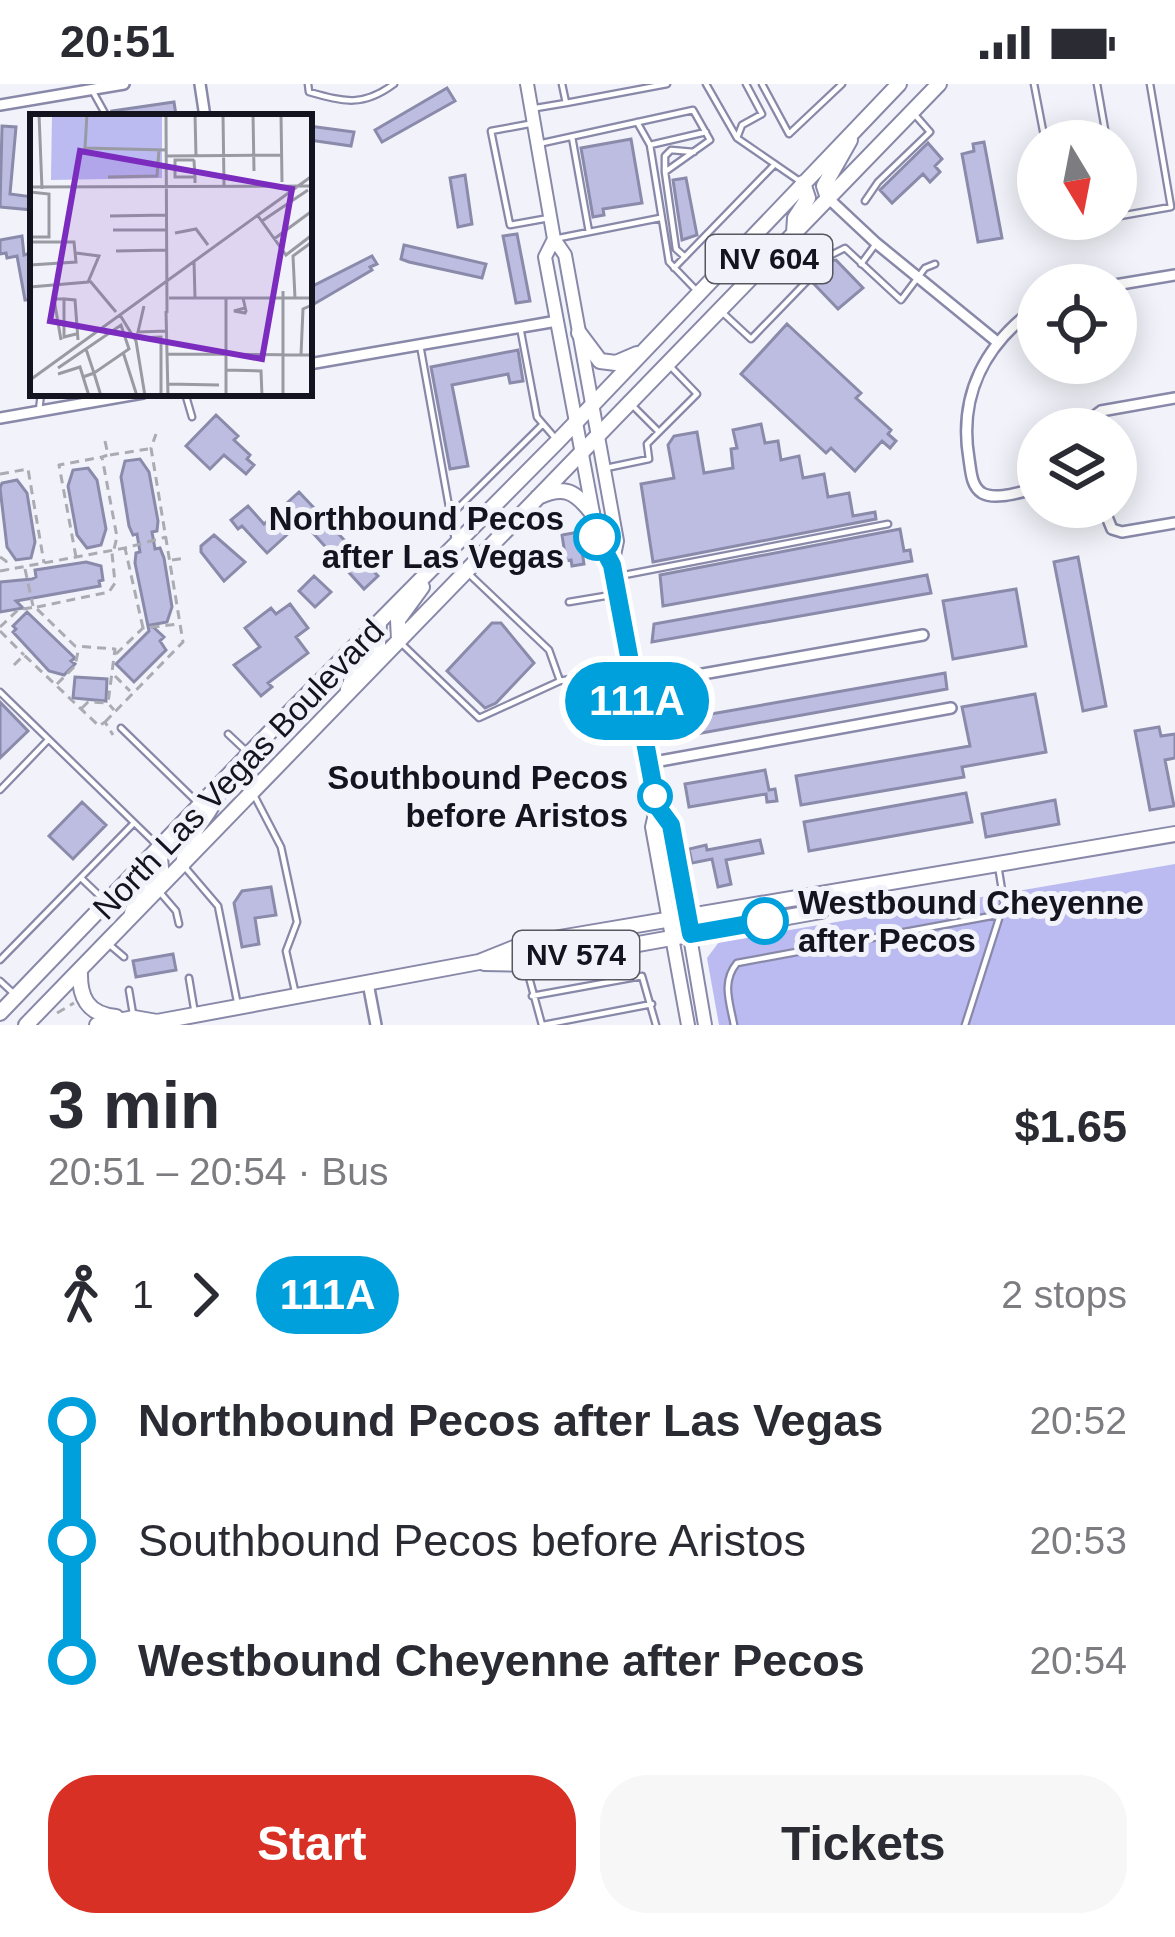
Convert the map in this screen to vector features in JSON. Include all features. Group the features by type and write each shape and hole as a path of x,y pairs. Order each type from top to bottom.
{"main road":[{"path":"527,84 554,239 565,254 617,542 613,571 657,806 652,827 688,1025"},
{"name":"North Las Vegas Boulevard","path":"0,1013 576,423 899,84"},
{"name":"North Las Vegas Boulevard","path":"26,1025 939,84"},
{"path":"828,198 824,186 848,149 850,135"},
{"path":"794,233 795,218 808,198 803,183"},
{"path":"554,239 545,257 598,545 613,571"},
{"path":"579,333 592,354 608,364 646,349"},
{"path":"533,499 568,490 578,494 592,513"},
{"path":"399,641 398,620 433,567"},
{"path":"344,700 358,666 378,644 379,622"},
{"path":"183,865 188,836 212,809 224,779"},
{"path":"657,806 671,825 705,1025"},
{"name":"NV 574","path":"97,1025 134,1018 155,1024 479,962 524,944 1175,834"},
{"path":"131,918 139,892 160,868 159,847"},
{"name":"NV 574","path":"479,962 526,964 820,911 839,894"},
{"path":"80,970 80,993 92,1010 104,1016 134,1018"}],"street":[{"path":"0,106 124,84"},
{"path":"200,84 205,114"},
{"path":"828,198 996,341"},
{"path":"1137,281 1175,274"},
{"path":"312,363 557,321"},
{"path":"1017,324 996,341 981,365 967,406 973,484 993,496 1017,492"},
{"path":"0,418 126,396"},
{"path":"1118,408 1175,398"},
{"path":"1112,528 1122,532 1175,523"},
{"path":"634,686 923,635"},
{"path":"649,763 951,708"},
{"path":"368,983 376,1025"}],"lane":[{"path":"308,84 309,92 351,104 373,99 394,84"},
{"path":"562,84 566,103"},
{"path":"550,218 510,226 491,131 566,103 668,84"},
{"path":"706,84 737,138 803,183"},
{"path":"737,138 742,125 762,113 746,84"},
{"path":"762,84 789,134 842,84"},
{"path":"1034,84 1042,120"},
{"path":"1097,84 1103,120"},
{"path":"1137,213 1172,207 1150,84"},
{"path":"92,90 105,114"},
{"path":"538,144 693,110 708,136"},
{"path":"866,201 878,182 930,132 912,112"},
{"path":"637,122 650,146 669,262 699,293"},
{"path":"572,136 589,232"},
{"path":"650,146 708,136"},
{"path":"665,172 708,136"},
{"path":"685,257 676,249 665,156 671,149 694,152"},
{"path":"674,268 775,164"},
{"path":"554,239 662,218"},
{"path":"861,265 876,243"},
{"path":"831,255 842,248 902,300 917,277 934,264"},
{"path":"817,271 823,264"},
{"path":"719,309 751,339 809,279"},
{"path":"520,327 537,417 558,441"},
{"path":"420,345 456,544"},
{"path":"604,469 650,459 647,444 698,394 666,362"},
{"path":"40,396 40,411"},
{"path":"186,396 192,417"},
{"path":"628,401 659,432"},
{"path":"451,515 543,424"},
{"path":"495,472 511,488"},
{"path":"613,571 888,524"},
{"path":"465,571 549,650 560,681"},
{"path":"569,602 617,594"},
{"path":"399,641 479,718 560,681 585,676"},
{"path":"0,692 159,847"},
{"path":"122,728 200,805"},
{"path":"228,734 249,754"},
{"path":"0,790 48,740"},
{"path":"254,793 281,847 296,922 286,951 296,996"},
{"path":"0,960 134,824"},
{"path":"183,865 218,906 239,1007"},
{"path":"965,1025 1002,914 998,866"},
{"path":"81,878 106,902"},
{"path":"158,890 176,911 178,924"},
{"path":"734,1025 728,976 744,961 1002,914"},
{"path":"107,942 124,957"},
{"path":"526,964 542,1025 579,1014 652,1004"},
{"path":"532,996 642,976 656,1025"},
{"path":"625,977 627,989"},
{"path":"189,978 195,1015"},
{"path":"614,980 615,992"},
{"path":"0,981 16,996"},
{"path":"600,982 602,994"},
{"path":"586,986 588,997"},
{"path":"575,988 577,999"},
{"path":"129,990 134,1018"},
{"path":"565,990 567,1001"}],"path":[{"path":"123,584 102,595 19,610 0,629 99,726 183,642 151,448 156,434"},
{"path":"105,441 117,537 113,551 142,628"},
{"path":"76,557 59,465 151,448"},
{"path":"0,474 28,469 44,563"},
{"path":"0,571 166,537"},
{"path":"123,584 125,548"},
{"path":"0,557 8,570"},
{"path":"170,560 186,558"},
{"path":"24,567 34,607 75,646 115,650 108,703"},
{"path":"115,656 142,628 180,624"},
{"path":"56,685 75,666 80,645"},
{"path":"14,665 25,655"},
{"path":"114,675 132,694"},
{"path":"81,709 88,702 108,703 115,711"},
{"path":"105,722 113,735"},
{"path":"49,1012 75,1003"}],"shaded area":[{"path":"1175,864 1175,1025 719,1025 707,958 719,942"}],"building":[{"path":"447,88 455,101 382,142 375,130"},
{"path":"174,102 176,114 113,114"},
{"path":"2,126 16,127 10,194 30,197 30,210 0,207"},
{"path":"312,126 354,132 351,146 312,140"},
{"path":"631,139 642,203 603,209 604,215 593,217 581,148"},
{"path":"984,142 1002,238 978,242 962,154"},
{"path":"928,143 942,159 935,166 940,172 930,182 923,174 892,203 880,190"},
{"path":"465,175 472,224 458,227 450,178"},
{"path":"686,178 697,235 682,240 673,180"},
{"path":"517,234 530,301 516,303 503,236"},
{"path":"22,236 24,255 30,253 30,299 25,300 17,256 0,254 0,240"},
{"path":"404,245 486,264 482,278 401,259"},
{"path":"372,256 377,264 312,305 312,286"},
{"path":"836,260 863,288 838,309 814,284 829,261"},
{"path":"787,324 861,393 856,398 891,430 888,434 896,441 890,448 882,441 855,471 831,448 826,453 741,374"},
{"path":"518,350 523,381 510,383 508,374 452,385 468,466 450,469 431,367"},
{"path":"216,415 250,455 247,459 254,465 246,474 224,455 210,469 186,446"},
{"path":"761,424 765,443 778,441 781,460 799,456 803,478 824,474 828,497 849,493 853,516 875,512 876,519 653,562 641,484 674,478 668,445 674,436 697,432 704,473 733,468 731,449 737,448 733,430"},
{"path":"140,459 149,472 158,521 157,531 152,532 155,549 160,548 164,558 172,607 167,622 151,625 164,637 160,641 166,650 134,682 116,664 149,631 135,563 140,552 137,534 129,526 121,477 125,461"},
{"path":"88,468 97,480 106,529 101,545 87,548 77,535 68,486 73,470"},
{"path":"17,480 27,493 35,542 31,558 16,560 7,547 0,488 2,483"},
{"path":"299,492 378,576 364,589 302,521 267,553 231,520 248,506 264,524"},
{"path":"900,529 904,551 910,550 912,561 663,606 660,575"},
{"path":"579,532 584,564 572,566 571,560 566,561 562,535"},
{"path":"214,535 245,562 224,581 201,552 201,546"},
{"path":"1078,557 1106,706 1083,711 1054,562"},
{"path":"86,562 101,566 100,586 16,601 23,608 0,612 0,582 32,579 35,570"},
{"path":"927,575 931,593 652,642 654,624"},
{"path":"314,576 331,592 315,607 299,591"},
{"path":"1016,589 1026,646 953,659 943,601"},
{"path":"290,604 308,628 296,637 308,653 268,683 272,687 261,696 234,665 260,647 245,628 271,608 276,614"},
{"path":"27,612 75,658 64,675 49,671 13,632"},
{"path":"492,623 501,623 534,663 496,703 485,708 447,671"},
{"path":"945,673 947,689 674,738 671,721"},
{"path":"75,677 107,679 106,701 73,698"},
{"path":"1035,694 1046,752 962,767 964,777 801,805 796,776 970,746 962,707"},
{"path":"0,702 28,731 0,758"},
{"path":"1159,727 1161,736 1175,734 1175,758 1165,760 1174,806 1150,810 1135,731"},
{"path":"765,770 777,801 767,802 766,794 689,807 685,784"},
{"path":"966,793 972,822 809,851 804,822"},
{"path":"1055,800 1059,824 986,837 982,814"},
{"path":"82,802 106,825 73,859 49,836"},
{"path":"760,840 763,853 726,860 731,884 718,887 712,859 692,863 689,849"},
{"path":"271,887 276,915 255,918 259,944 242,947 234,903 242,891"},
{"path":"173,954 176,970 136,977 133,961"}],"bus line":[{"name":"111A","path":"597,537 612,565 657,806 671,825 691,934 765,921"}],"place":[{"name":"Northbound Pecos after Las Vegas","path":"597,537"},
{"name":"Southbound Pecos before Aristos","path":"655,796"},
{"name":"Westbound Cheyenne after Pecos","path":"765,921"}]}
